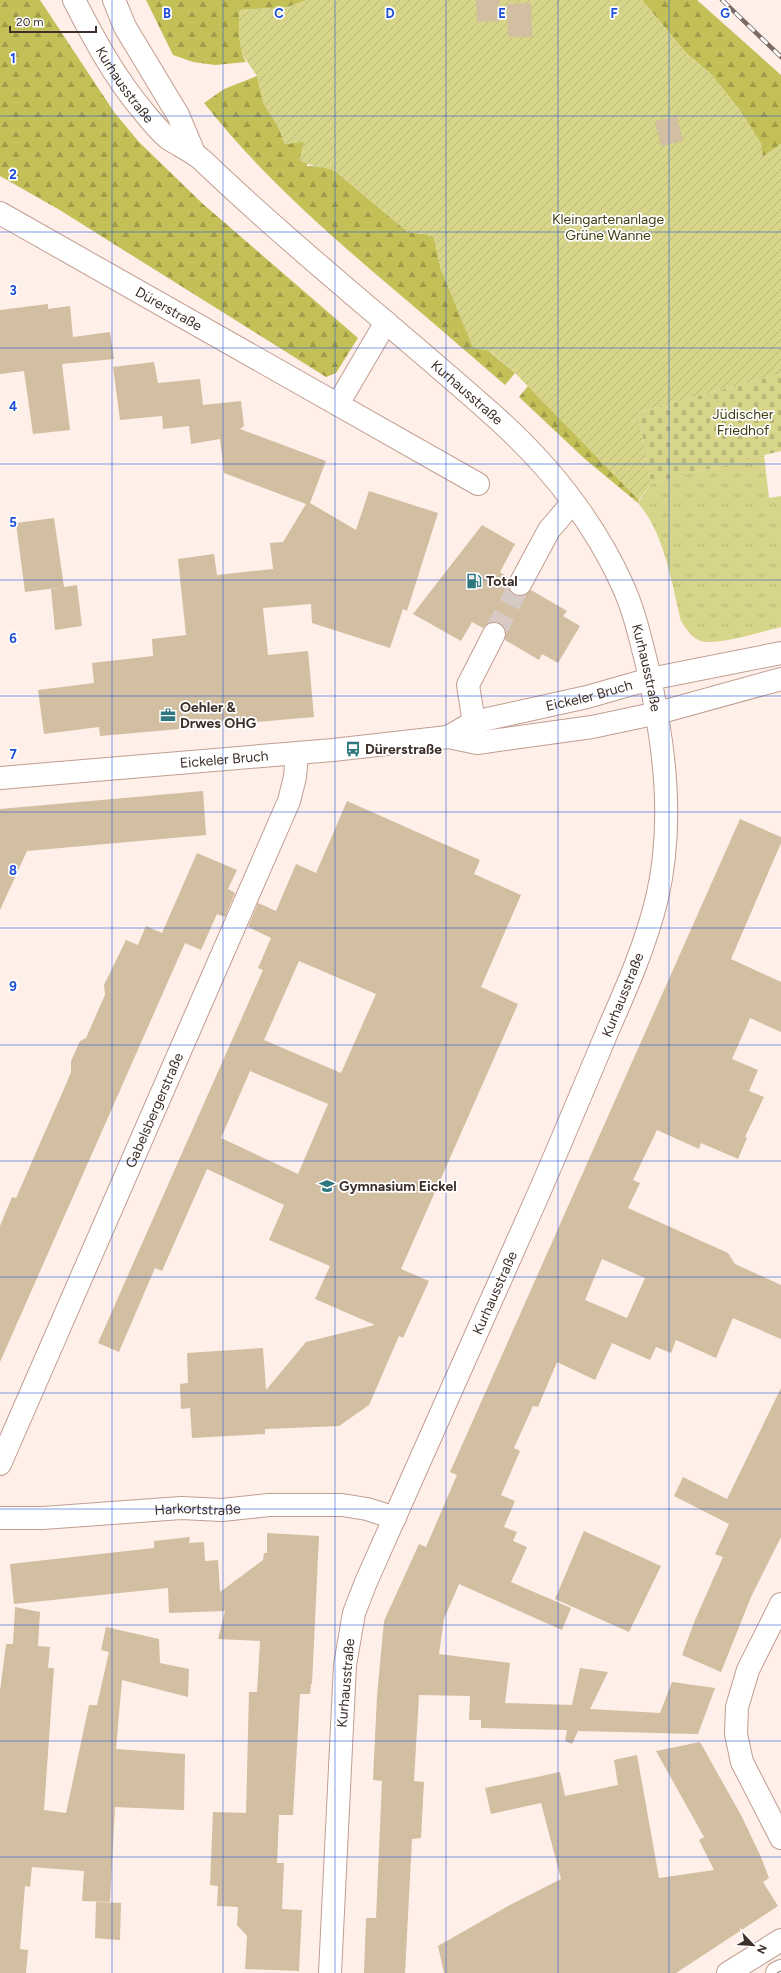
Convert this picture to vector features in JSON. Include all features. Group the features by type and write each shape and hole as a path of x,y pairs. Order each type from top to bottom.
{"street":[{"name":"Kurhausstraße","path":"74,0 95,41 142,110 166,137 194,153 233,190 492,414 534,456 573,502 586,520 621,581 634,613 658,713 663,745 665,843 658,894 639,957 562,1142 366,1582 354,1613 345,1665 330,1973"},
{"name":"Kurhausstraße","path":"114,0 125,27 178,115 194,153"},
{"name":"Dürerstraße","path":"0,213 478,484"},
{"path":"338,404 386,322"},
{"path":"520,584 549,530 573,502"},
{"path":"477,743 468,685 494,634"},
{"name":"Eickeler Bruch","path":"448,737 474,722 587,697 650,679 781,653"},
{"name":"Eickeler Bruch","path":"0,778 298,754 448,737 477,743 592,727 658,713 781,679"},
{"name":"Gabelsbergerstraße","path":"0,1464 290,801 298,754"},
{"name":"Harkortstraße","path":"0,1518 43,1518 181,1508 222,1510 269,1505 342,1505 368,1509 395,1518"},
{"path":"781,1604 748,1670 737,1706 736,1734 742,1762 781,1838"},
{"path":"728,1973 781,1940"},
{"path":"777,1973 781,1971"}],"green space":[{"path":"0,0 40,0 114,112 139,142 203,204 358,338 336,373 326,377 58,209 0,176"},
{"path":"146,0 307,0 288,7 240,10 242,54 246,62 215,65 193,62 173,55"},
{"name":"Kleingartenanlage Grüne Wanne","path":"307,0 642,0 686,53 713,76 741,111 761,143 763,157 781,144 781,374 638,412 651,483 639,500 515,373 490,351 473,348 441,270 434,237 408,232 335,171 299,160 304,142 285,144 278,126 264,104 257,76 242,54 239,37 239,10 288,7"},
{"path":"642,0 697,0 781,75 781,144 763,157 713,76 686,53"},
{"path":"257,76 264,104 278,126 285,144 305,141 307,166 324,167 335,171 408,232 434,237 441,270 489,351 515,373 505,385 309,215 265,173 204,103 224,89"},
{"name":"Jüdischer Friedhof","path":"781,374 781,451 651,483 638,412"},
{"path":"528,386 639,500 638,503 586,460 519,397"},
{"path":"764,455 769,498 781,496 781,627 728,640 708,642 698,640 687,630 681,621 661,543 647,515 638,503 651,483"}],"building":[{"path":"476,0 499,0 500,21 477,22"},
{"path":"531,3 532,37 508,37 507,4"},
{"path":"677,116 683,141 661,146 655,121"},
{"path":"48,304 48,309 70,306 73,337 110,332 114,359 62,364 70,430 33,434 24,371 0,374 0,310"},
{"path":"154,362 158,383 200,379 203,405 241,401 244,426 240,429 326,461 310,503 356,530 369,491 438,513 407,611 403,609 390,648 312,623 311,604 263,608 268,655 308,651 314,717 100,736 99,727 44,734 38,690 94,683 92,663 153,656 152,639 186,635 178,559 214,554 217,575 273,569 270,543 283,542 306,504 224,473 220,439 191,444 189,426 163,429 162,416 120,420 113,367"},
{"path":"54,518 64,587 25,592 16,523"},
{"path":"482,525 515,544 500,572 509,578 508,585 510,591 514,595 521,596 526,595 531,590 567,611 563,616 580,626 558,663 542,654 539,660 505,640 506,633 504,627 499,623 488,623 483,628 472,622 461,641 413,614"},
{"path":"77,585 82,626 55,630 51,589"},
{"path":"203,791 206,835 27,851 0,910 0,809"},
{"path":"347,801 480,860 474,874 521,895 481,987 518,1004 401,1269 429,1281 403,1338 399,1336 369,1405 339,1426 265,1429 265,1434 192,1438 190,1408 181,1409 180,1384 188,1383 187,1353 263,1348 266,1390 306,1342 375,1325 315,1299 330,1266 269,1240 284,1205 207,1169 162,1271 155,1268 119,1352 98,1343 263,970 258,968 271,938 248,927 258,903 276,911 296,864 316,873","holes":["299,961 376,994 341,1073 264,1040","250,1071 328,1104 298,1174 221,1138"]},
{"path":"740,819 781,837 781,843 731,959 781,982 781,1032 750,1018 732,1059 758,1070 749,1091 764,1097 745,1137 747,1138 738,1159 701,1143 699,1149 657,1130 633,1180 640,1183 628,1208 728,1253 735,1264 781,1285 781,1339 733,1318 716,1358 676,1340 671,1353 656,1347 650,1360 612,1343 595,1380 557,1362 538,1407 533,1406 514,1448 520,1451 501,1495 515,1501 504,1527 517,1532 513,1541 527,1547 511,1582 571,1608 562,1630 459,1584 444,1619 439,1654 510,1663 505,1703 572,1705 580,1668 608,1672 590,1709 660,1713 672,1682 715,1688 698,1734 578,1731 572,1744 565,1741 567,1730 481,1728 481,1720 469,1720 470,1696 419,1695 414,1781 424,1782 421,1838 412,1839 405,1973 364,1973 366,1918 376,1918 382,1781 373,1780 377,1696 384,1621 419,1544 426,1547 457,1475 450,1472","holes":["602,1259 645,1278 627,1318 585,1300"]},
{"path":"197,853 237,870 228,889 235,893 225,917 217,914 201,950 185,943 0,1362 0,1226 12,1197 16,1198 67,1082 71,1072 71,1061 80,1041 86,1038 105,995 104,985 126,940 138,945 146,926 162,933"},
{"path":"781,1388 781,1537 751,1597 721,1672 682,1655 695,1620 723,1557 715,1554 729,1524 674,1496 683,1477 727,1499"},
{"path":"584,1531 661,1566 629,1632 555,1599"},
{"path":"267,1533 319,1536 312,1684 310,1694 300,1694 293,1815 279,1815 277,1863 284,1863 282,1909 302,1910 299,1971 245,1969 247,1936 237,1925 238,1907 217,1906 218,1886 210,1885 213,1812 246,1813 249,1692 257,1692 260,1641 218,1639 225,1611 169,1613 168,1588 14,1604 10,1564 154,1548 154,1541 190,1537 189,1543 204,1542 205,1561 218,1560 220,1592 263,1560 264,1553 267,1553"},
{"path":"15,1607 40,1612 38,1646 50,1647 48,1668 54,1668 44,1810 66,1813 89,1705 97,1705 109,1652 101,1650 106,1627 159,1639 160,1663 189,1669 188,1697 122,1680 116,1749 185,1754 184,1810 115,1807 110,1902 82,1901 84,1871 32,1867 30,1887 25,1886 20,1949 28,1950 26,1973 0,1973 0,1691 6,1644 13,1644"},
{"path":"700,1742 742,1817 769,1878 763,1882 778,1906 676,1973 444,1973 438,1946 508,1906 561,1879 541,1803 491,1814 485,1788 560,1772 565,1796 618,1785 614,1760 637,1755 659,1878 714,1870 699,1840 704,1837 656,1751"},
{"path":"96,1902 121,1903 120,1940 95,1938"}],"tunnel":[{"path":"494,634 520,584"}],"tram line":[{"path":"777,1973 781,1971"}],"railway":[{"path":"722,0 781,57"}],"place":[{"name":"Total","path":"474,581"},
{"name":"Oehler & Drwes OHG","path":"168,715"},
{"name":"Dürerstraße","path":"353,749"},
{"name":"Gymnasium Eickel","path":"327,1186"}]}
